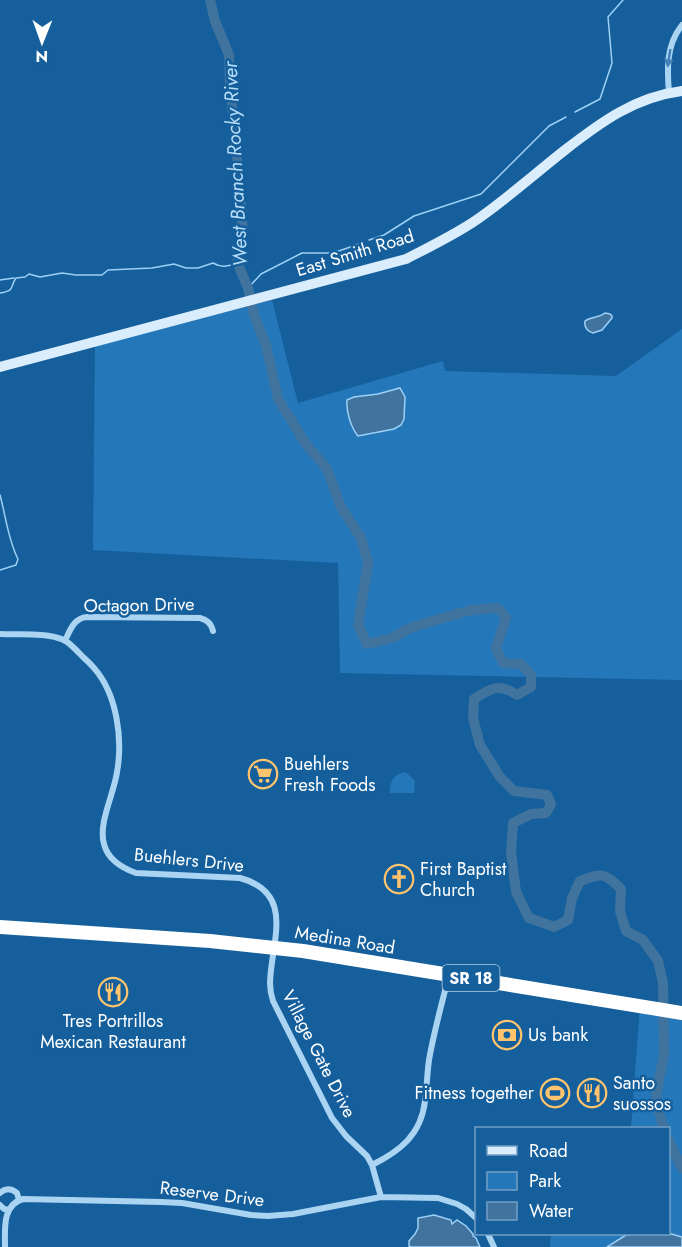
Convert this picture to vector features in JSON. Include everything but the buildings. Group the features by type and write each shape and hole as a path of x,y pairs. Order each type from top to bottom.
{"highway":[{"name":"Medina Road","path":"0,927 210,941 303,951 682,1013"}],"street":[{"path":"669,93 668,56 672,41 682,26"},
{"name":"East Smith Road","path":"0,367 406,259 481,217 616,113 640,101 682,91"},
{"name":"Octagon Drive","path":"64,641 76,621 82,617 200,618 208,621 213,631"},
{"path":"0,634 44,636 64,641"},
{"name":"Buehlers Drive","path":"64,641 97,672 107,689 118,726 120,750 117,773 103,827 104,843 111,858 136,873 249,880 262,888 270,897 275,908 277,921 275,948"},
{"name":"Village Gate Drive","path":"275,948 270,982 276,1009 332,1118 346,1136 367,1156 372,1165 381,1197"},
{"path":"372,1165 387,1158 410,1139 420,1121 426,1100 429,1057 449,974"},
{"name":"Reserve Drive","path":"0,1193 11,1189 17,1193 19,1200 161,1202 268,1216 293,1214 381,1197 438,1198 448,1200 475,1216"},
{"path":"5,1247 6,1219 10,1209 19,1200"},
{"path":"0,1205 4,1209 10,1209"}],"green space":[{"path":"272,300 298,403 443,361 445,371 616,376 682,329 682,680 340,673 338,563 93,550 95,346"},
{"path":"405,772 415,781 414,793 390,793 393,779"},
{"path":"640,1006 682,1013 682,1247 550,1247 551,1235 670,1235 670,1127 631,1127"}],"water":[{"path":"605,313 610,314 612,318 602,330 593,333 588,330 585,321"},
{"path":"400,388 405,397 404,419 401,425 394,429 358,436 349,419 347,400"},
{"path":"434,1215 451,1220 452,1224 457,1220 466,1226 480,1247 409,1246 409,1241 418,1228 418,1218"},
{"path":"670,1234 682,1237 682,1247 607,1247 626,1235"}],"waterway":[{"name":"West Branch Rocky River","path":"210,0 215,21 229,55 243,232 237,262 248,288 254,315 266,345 278,399 306,444 327,469 341,507 361,538 368,563 358,625 367,644 392,638 412,627 471,610 498,608 506,618 496,648 503,663 521,664 531,675 531,687 517,695 500,688 485,692 474,699 473,718 480,745 500,777 514,791 547,795 551,804 546,813 531,814 513,823 511,851 516,892 529,918 554,927 568,920 572,898 580,881 593,876 602,876 611,879 621,889 620,911 626,931 643,940 658,961 663,983 664,1054 656,1096 664,1127"},
{"path":"575,112 600,99 612,63 608,17 623,0"},
{"path":"369,240 384,235 414,216 481,194 549,126 566,117"},
{"path":"248,288 261,274 302,253 333,253 359,244"},
{"path":"0,293 10,290 16,278 29,274 40,277 62,273 102,275 108,270 152,268 174,264 186,268 198,268 213,263 222,266 237,264"},
{"path":"0,280 14,278"},
{"path":"0,495 9,536 18,559 16,565 0,570"},
{"name":"West Branch Rocky River","path":"670,1143 682,1168"}],"place":[{"name":"Buehlers Fresh Foods","path":"263,774"},
{"name":"First Baptist Church","path":"399,879"},
{"name":"Tres Portrillos Mexican Restaurant","path":"113,992"},
{"name":"Us bank","path":"507,1035"},
{"name":"Fitness together","path":"555,1093"},
{"name":"Santo suossos","path":"592,1093"}]}
